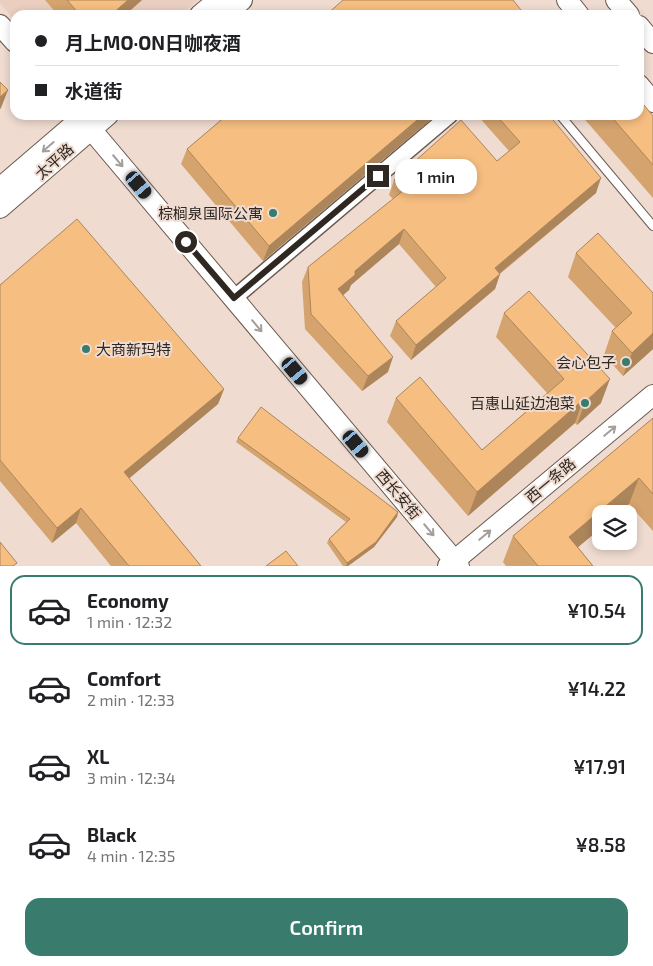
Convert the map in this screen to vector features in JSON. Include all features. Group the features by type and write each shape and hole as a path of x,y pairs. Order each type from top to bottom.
{"street":[{"path":"206,10 218,0"},
{"path":"231,10 242,0"},
{"path":"616,0 625,10"},
{"path":"0,25 10,36"},
{"path":"644,32 653,43"},
{"path":"644,91 653,102"},
{"name":"太平路","path":"0,188 85,120"},
{"name":"太平路","path":"0,208 85,120"},
{"name":"西长安街","path":"85,120 454,564"},
{"path":"234,298 444,120"},
{"name":"西一条路","path":"454,564 653,395"}],"lane":[{"path":"564,120 653,226"}],"shaded area":[{"path":"0,0 198,0 186,10 10,10 10,15 0,3"}],"building":[{"path":"67,0 128,0 117,10 76,10"},
{"path":"343,0 513,0 521,10 332,10"},
{"path":"0,82 8,90 0,97"},
{"path":"644,105 653,116 653,165 614,120 644,120"},
{"name":"棕榈泉国际公寓","path":"221,120 417,120 269,246 187,149"},
{"path":"461,120 497,161 520,142 500,120 553,120 601,178 495,268 500,274 416,345 396,321 446,278 404,229 355,271 355,275 338,289 393,357 368,376 311,314 308,267 404,190 394,180"},
{"name":"大商新玛特","path":"77,219 224,389 124,472 201,566 129,566 81,508 57,528 0,460 0,285"},
{"path":"598,233 653,293 653,333 632,353 612,331 632,313 576,253"},
{"path":"529,291 610,379 477,492 396,398 420,377 482,450 564,379 504,313"},
{"path":"261,407 398,512 376,542 347,563 329,539 350,519 238,438"},
{"path":"653,418 653,494 639,478 607,505 592,505 592,518 569,537 593,566 538,566 513,536"},
{"path":"0,542 17,563 13,566 0,566"},
{"path":"286,551 298,566 266,566"}],"place":[{"name":"棕榈泉国际公寓","path":"273,213"},
{"name":"大商新玛特","path":"86,349"},
{"name":"会心包子","path":"626,362"},
{"name":"百惠山延边泡菜","path":"585,403"}],"route":[{"path":"186,242 234,298 378,176"}]}
